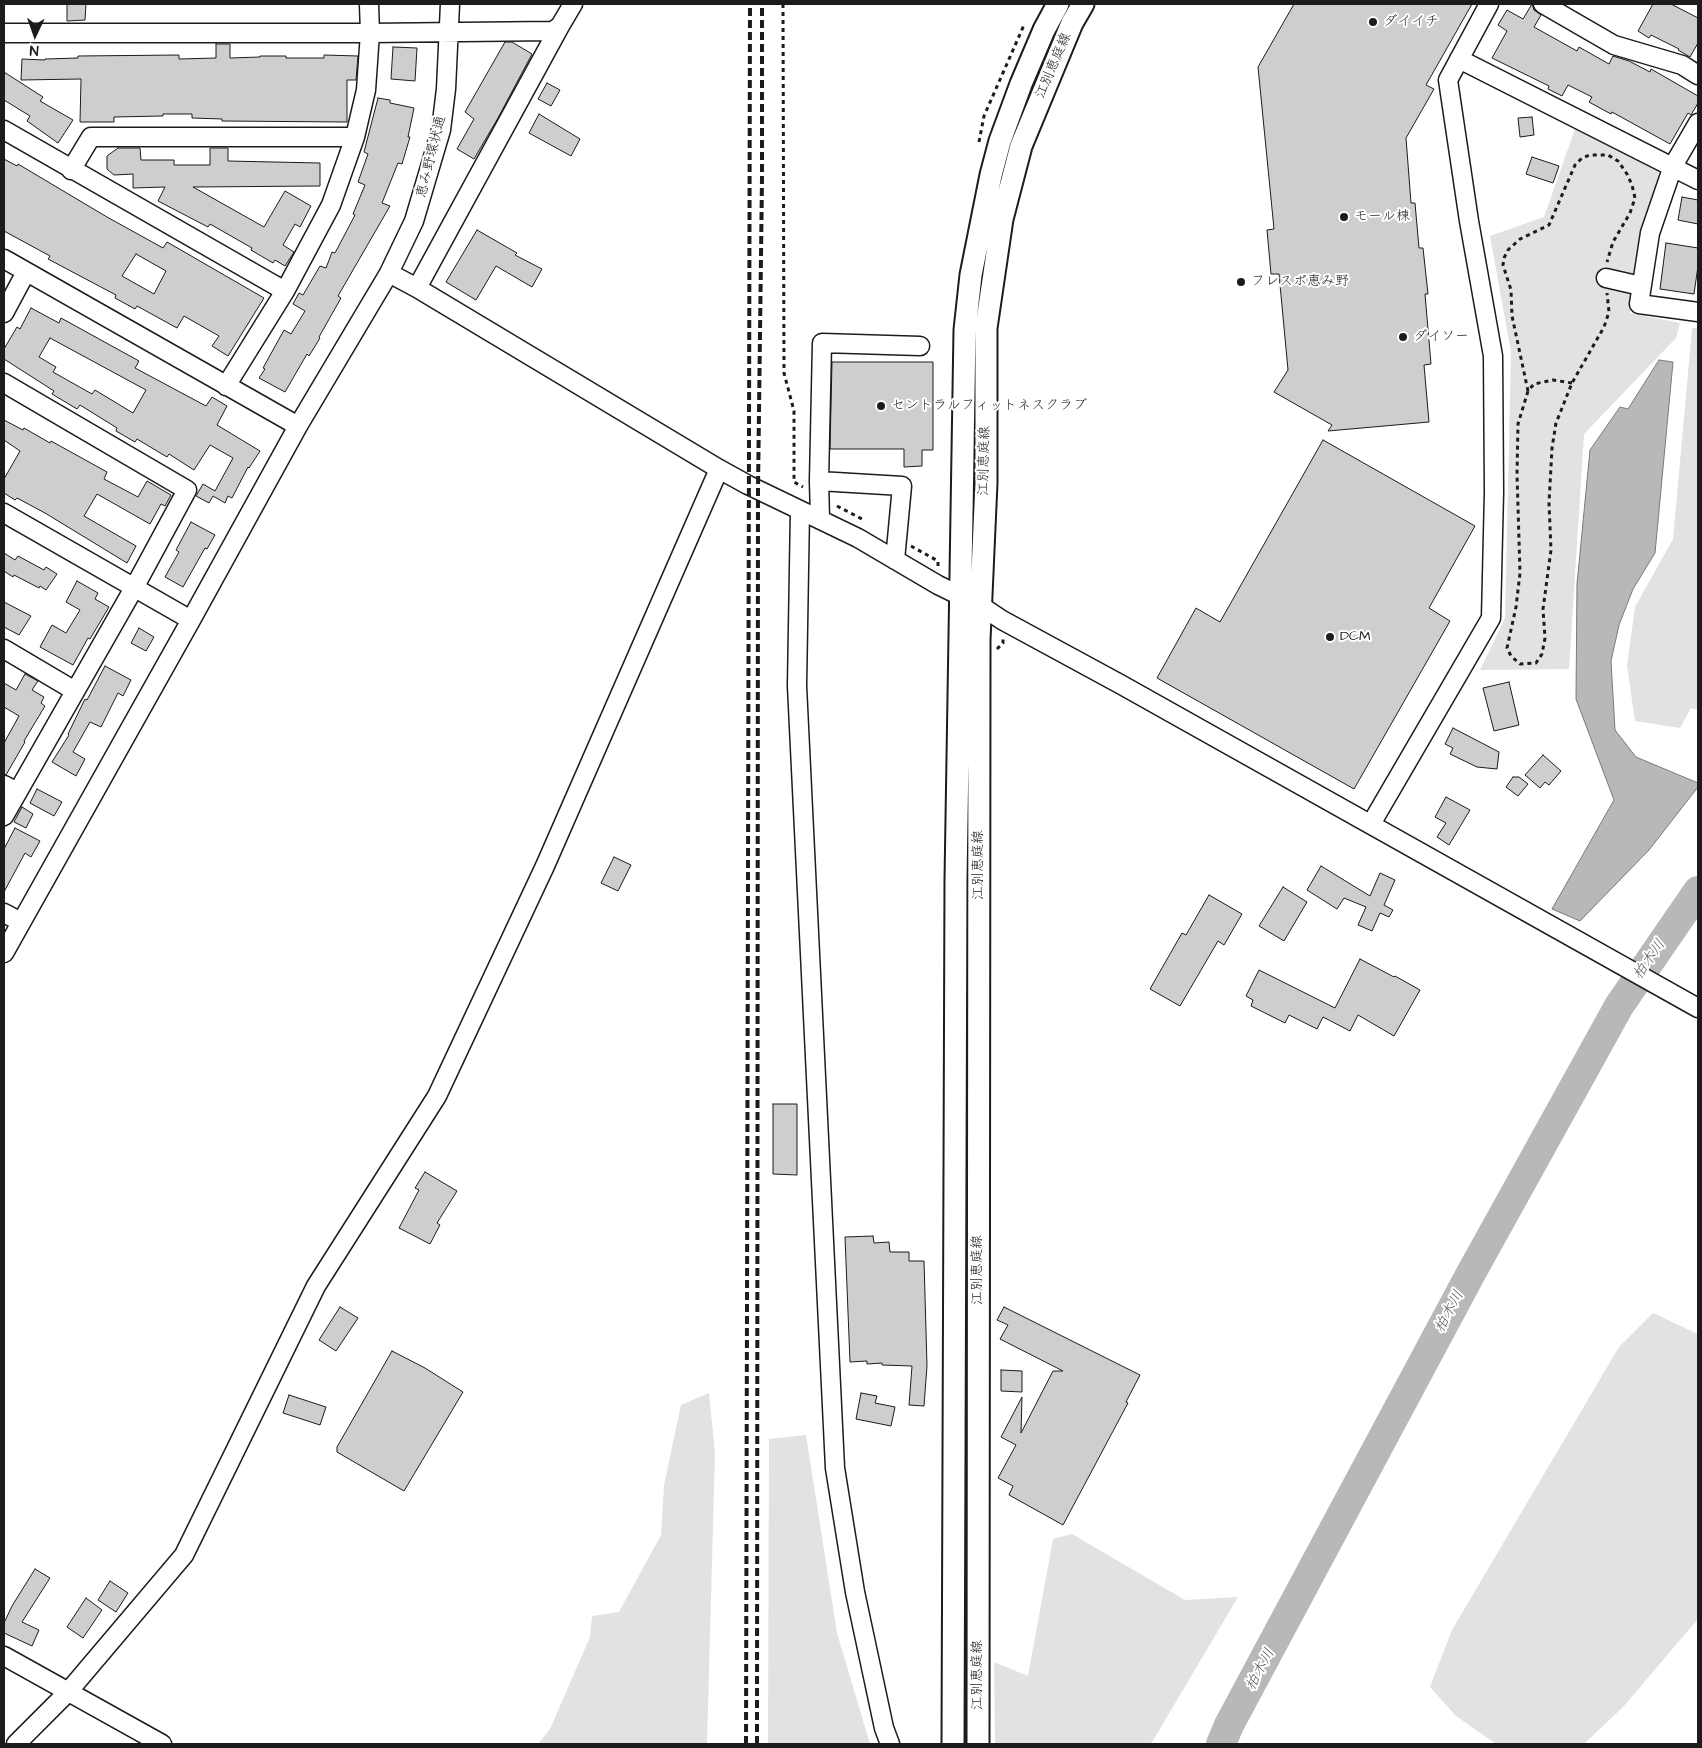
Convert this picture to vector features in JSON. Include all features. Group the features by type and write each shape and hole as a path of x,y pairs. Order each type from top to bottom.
{"main road":[{"name":"江別恵庭線","path":"953,1744 956,888 965,330 971,275 991,175 1000,141 1021,84 1044,30 1058,4"},
{"name":"江別恵庭線","path":"978,1744 979,640 986,470 986,328 1002,219 1021,146 1072,23 1083,4"}],"street":[{"path":"226,386 285,291 331,205 355,137 366,90 370,33 369,4"},
{"name":"恵み野環状通","path":"4,953 298,426 389,273 414,221 441,130 450,33 450,4"},
{"path":"417,288 573,4"},
{"path":"1371,824 1491,618 1494,492 1494,356 1469,222 1448,80 1489,4"},
{"path":"1543,4 1614,45 1682,65 1698,76"},
{"path":"4,33 450,33 553,30 560,26"},
{"path":"1459,59 1698,180"},
{"path":"1698,123 1673,166 1650,233 1639,304 1698,312"},
{"path":"4,130 285,291"},
{"path":"71,170 91,137 355,137"},
{"path":"4,259 298,426"},
{"path":"4,313 26,272"},
{"path":"389,273 748,485 858,538 938,585 981,606 1011,625 1698,1008"},
{"path":"1606,278 1641,286"},
{"path":"820,520 822,343 920,346"},
{"path":"4,383 187,490 75,691 10,788 4,816"},
{"path":"16,1744 68,1692 184,1555 316,1286 437,1096 544,866 720,469"},
{"path":"819,489 902,486 895,560"},
{"path":"800,510 797,686 835,1468 855,1592 884,1728 890,1744"},
{"path":"4,513 191,620"},
{"path":"4,649 75,691"},
{"path":"4,913 21,922"},
{"path":"4,1656 162,1744"}],"path":[{"path":"783,4 784,373 794,411 794,482 819,489 863,520"},
{"path":"1528,391 1512,316 1511,290 1503,265 1504,258 1508,250 1520,239 1549,224 1575,166 1582,158 1602,154 1608,155 1618,160 1627,174 1635,198 1630,213 1609,252 1606,278 1609,312 1604,327 1572,383 1556,423 1552,448 1549,503 1551,550 1543,609 1545,638 1542,654 1536,663 1520,664 1511,656 1507,648 1516,607 1520,573 1517,493 1518,424 1528,391 1534,384 1553,380 1572,383"},
{"path":"898,538 938,561 938,585"}],"shaded area":[{"path":"1575,129 1658,170 1659,180 1643,226 1630,313 1680,323 1676,338 1584,434 1569,669 1480,670 1505,618 1511,352 1490,236 1544,217"},
{"path":"1692,328 1698,328 1698,710 1691,708 1680,728 1635,721 1627,666 1635,607 1673,539"},
{"path":"1659,360 1673,362 1655,553 1633,589 1619,625 1611,661 1615,730 1636,757 1698,783 1698,787 1649,850 1580,921 1552,909 1614,800 1576,699 1577,584 1590,450 1620,407 1628,409"},
{"path":"1653,1313 1698,1334 1698,1619 1624,1706 1584,1744 1496,1744 1456,1716 1430,1687 1452,1630 1619,1347"},
{"path":"709,1393 715,1453 707,1744 538,1744 550,1729 590,1637 592,1616 619,1612 661,1535 664,1485 681,1405"},
{"path":"806,1435 837,1633 870,1744 768,1744 769,1439"},
{"path":"1072,1534 1185,1600 1238,1597 1151,1744 995,1744 994,1662 1028,1676 1053,1539"}],"building":[{"path":"67,4 86,4 85,20 67,21"},
{"name":"モール棟","path":"1294,4 1472,4 1426,85 1434,89 1406,138 1411,203 1415,203 1419,248 1423,248 1428,294 1425,294 1431,364 1424,365 1429,422 1328,431 1332,425 1274,392 1288,370 1279,274 1271,274 1267,230 1274,229 1258,67"},
{"path":"1532,4 1534,10 1541,15 1534,27 1577,51 1579,47 1609,64 1613,56 1629,61 1650,72 1651,69 1698,96 1698,103 1691,115 1688,113 1670,144 1612,112 1611,114 1589,102 1592,97 1568,85 1562,96 1548,89 1549,86 1492,58 1507,31 1498,25 1507,10 1523,19"},
{"path":"1653,4 1671,4 1698,18 1698,43 1690,57 1679,49 1651,35 1649,38 1638,31"},
{"path":"505,42 512,42 532,54 474,159 457,149 474,119 465,112"},
{"path":"216,44 230,44 230,58 286,56 286,58 324,58 324,55 358,56 356,80 347,80 347,122 222,121 222,119 192,118 192,114 163,114 163,116 114,117 114,122 80,122 81,79 21,80 22,59 45,60 78,58 78,56 179,55 179,59 216,58"},
{"path":"393,47 417,48 415,81 391,79"},
{"path":"4,72 43,97 40,101 73,120 58,143 27,121 30,116 4,100"},
{"path":"547,83 560,90 551,106 538,99"},
{"path":"378,98 390,100 390,103 414,108 408,137 410,137 402,164 398,163 382,203 390,206 338,296 341,298 320,338 309,356 307,354 285,392 259,378 284,330 291,334 305,311 293,304 299,293 303,295 320,266 326,268 332,252 335,253 355,215 353,214 365,185 358,182 368,154 364,152"},
{"path":"539,114 580,139 571,156 529,133"},
{"path":"1532,117 1534,135 1520,137 1518,118"},
{"path":"118,148 140,148 141,160 174,160 174,165 210,165 210,148 228,148 228,161 320,163 320,186 193,187 264,227 285,191 311,206 300,227 295,224 283,245 294,252 285,266 275,260 273,263 251,250 252,248 210,224 208,227 158,201 165,187 133,188 133,174 114,175 107,169 107,156"},
{"path":"1532,157 1559,166 1553,183 1526,174"},
{"path":"4,159 17,166 18,164 163,248 167,242 264,298 228,356 212,346 219,336 184,316 177,328 137,306 135,309 115,298 116,295 48,259 50,256 4,231","holes":["136,254 166,271 154,294 122,276"]},
{"path":"1682,197 1698,200 1698,224 1678,220"},
{"path":"477,230 517,253 515,255 542,269 532,287 496,266 476,300 446,282"},
{"path":"1666,243 1698,248 1698,266 1694,294 1660,289"},
{"path":"31,308 59,323 61,318 139,361 135,368 206,406 212,397 227,406 217,425 260,451 248,467 232,498 228,496 225,503 213,496 209,503 196,496 203,484 215,491 233,458 210,445 194,470 169,454 167,457 137,439 135,442 116,431 117,428 80,405 77,409 52,394 54,391 4,359 4,349 17,327 20,329","holes":["50,338 146,390 133,413 95,390 92,394 53,372 56,367 39,357"]},
{"name":"セントラルフィットネスクラブ","path":"832,362 933,362 933,450 922,450 922,466 904,467 904,449 830,449"},
{"path":"4,420 23,430 24,428 50,443 51,441 107,472 104,479 138,497 147,481 171,495 165,506 161,504 150,524 97,494 84,516 136,546 127,563 45,513 4,493 4,479 20,451 4,440"},
{"path":"1323,440 1475,526 1429,608 1450,621 1354,789 1157,678 1196,608 1220,622"},
{"path":"191,522 215,535 207,549 205,548 183,587 165,577 179,552 176,550"},
{"path":"4,553 15,560 18,556 44,570 46,567 57,574 46,590 40,586 39,588 4,571"},
{"path":"77,581 98,593 95,599 109,607 73,665 40,647 52,625 66,633 80,610 66,602"},
{"path":"4,602 31,616 19,635 4,627"},
{"path":"139,628 154,637 146,651 131,643"},
{"path":"105,666 131,680 123,696 118,693 101,727 90,722 73,752 85,759 76,776 52,762 69,735 85,699 87,700"},
{"path":"25,674 38,681 32,690 44,697 41,703 45,706 6,775 4,774 4,743 19,716 4,707 4,683 16,690"},
{"path":"1509,682 1519,725 1494,731 1483,688"},
{"path":"1453,728 1499,752 1497,769 1477,767 1450,754 1453,748 1445,744"},
{"path":"1543,755 1561,771 1549,785 1545,782 1540,788 1525,775"},
{"path":"1513,777 1519,777 1528,784 1518,796 1506,787"},
{"path":"37,789 62,802 54,816 30,803"},
{"path":"1446,797 1470,810 1449,845 1437,837 1446,823 1435,817"},
{"path":"22,807 33,814 26,828 14,822"},
{"path":"15,828 40,841 31,857 25,853 4,892 4,849"},
{"path":"614,857 631,865 618,891 601,883"},
{"path":"1321,866 1370,896 1380,873 1395,880 1384,905 1393,910 1389,917 1380,913 1372,931 1358,925 1366,907 1344,898 1337,909 1307,890"},
{"path":"1283,887 1307,902 1284,941 1259,926"},
{"path":"1209,895 1242,914 1224,945 1218,941 1180,1006 1150,989 1182,933 1186,935"},
{"path":"1360,959 1420,990 1394,1036 1358,1015 1350,1031 1323,1017 1317,1029 1289,1015 1285,1023 1251,1006 1253,1000 1246,996 1259,970 1335,1008"},
{"path":"773,1104 797,1104 797,1175 773,1174"},
{"path":"425,1172 457,1191 437,1223 440,1225 430,1244 399,1228 419,1190 415,1188"},
{"path":"873,1236 874,1243 889,1242 890,1252 909,1252 909,1261 924,1261 927,1366 924,1406 909,1405 912,1366 882,1365 882,1363 867,1364 867,1361 850,1362 845,1237"},
{"path":"340,1307 358,1318 336,1351 319,1340"},
{"path":"1004,1307 1140,1375 1126,1402 1128,1403 1063,1525 1009,1495 1013,1486 998,1478 1016,1445 1001,1437 1022,1397 1021,1433 1053,1371 1063,1371 1000,1339 1008,1325 997,1320"},
{"path":"392,1351 425,1368 463,1392 404,1491 337,1452 337,1447"},
{"path":"1001,1370 1022,1371 1022,1392 1001,1391"},
{"path":"861,1393 877,1396 875,1403 895,1407 891,1426 856,1419"},
{"path":"289,1395 326,1407 320,1425 283,1413"},
{"path":"35,1569 50,1578 22,1622 39,1630 32,1646 4,1633 4,1623 12,1606"},
{"path":"110,1581 128,1593 116,1612 98,1600"},
{"path":"86,1598 102,1610 83,1638 67,1627"}],"waterway":[{"name":"柏木川","path":"1221,1744 1229,1725 1470,1275 1619,1006 1698,891"}],"railway":[{"path":"746,1744 750,4"},
{"path":"757,1744 758,489 762,4"}],"place":[{"name":"ダイイチ","path":"1373,22"},
{"name":"モール棟","path":"1344,217"},
{"name":"フレスポ恵み野","path":"1241,282"},
{"name":"ダイソー","path":"1403,337"},
{"name":"セントラルフィットネスクラブ","path":"881,406"},
{"name":"DCM","path":"1330,637"}]}
